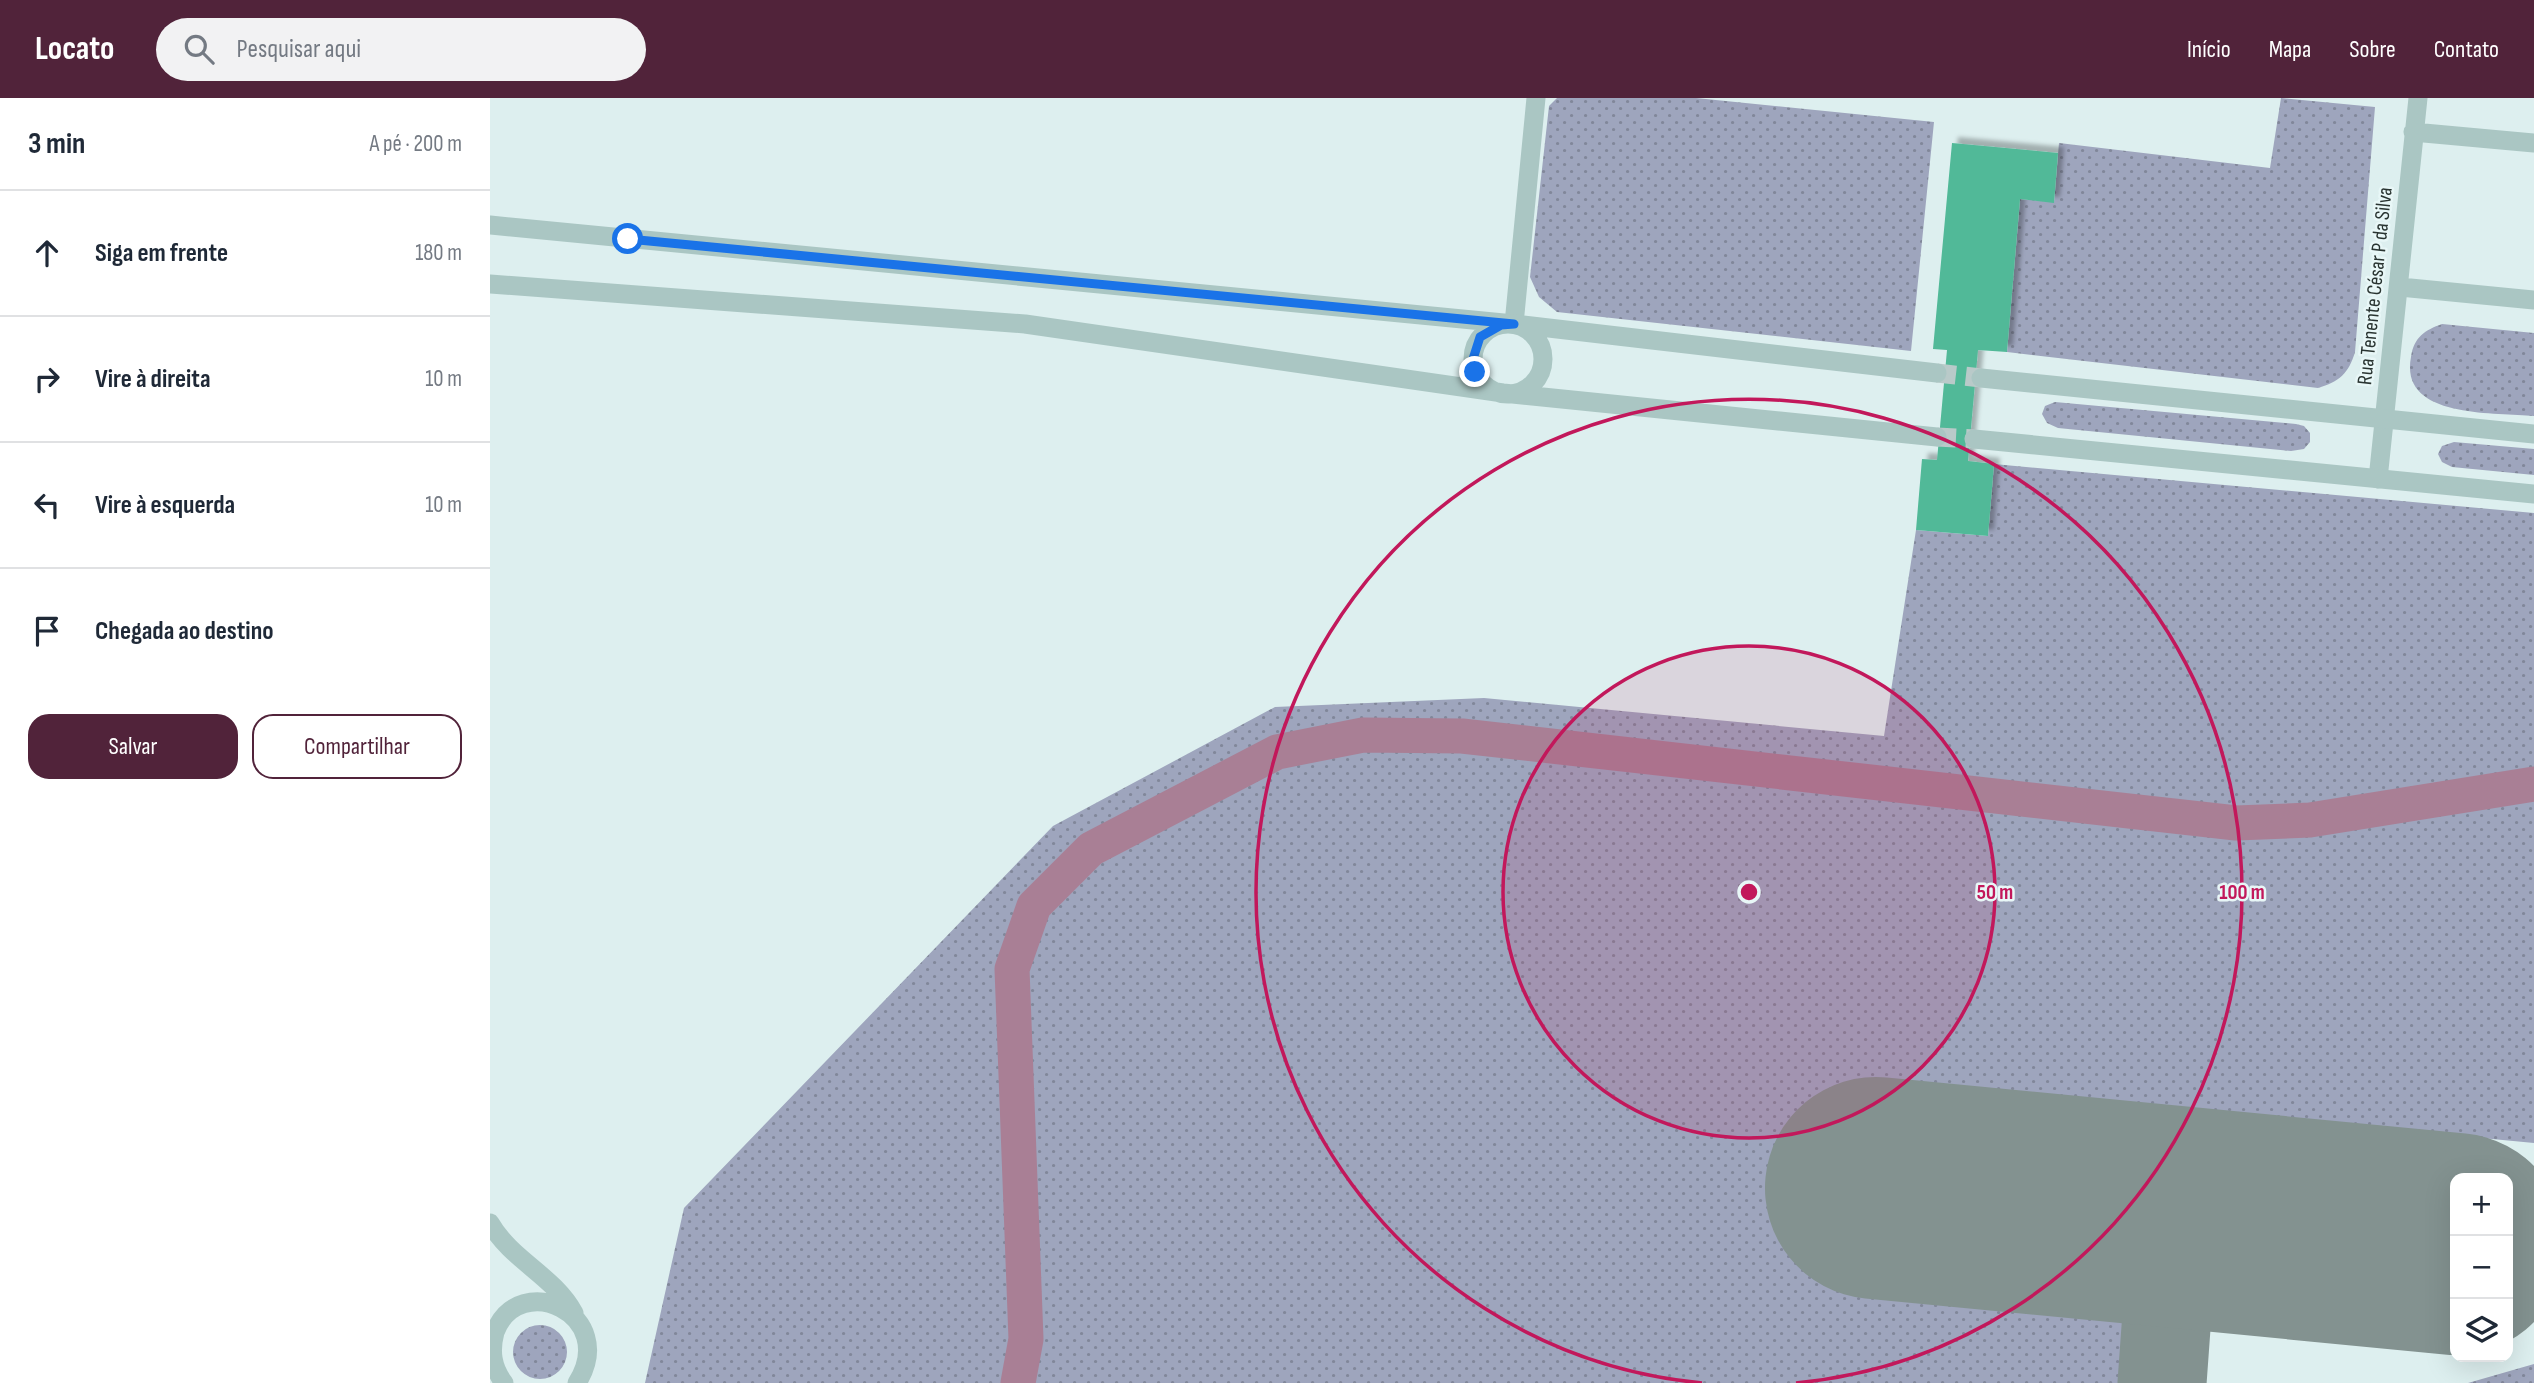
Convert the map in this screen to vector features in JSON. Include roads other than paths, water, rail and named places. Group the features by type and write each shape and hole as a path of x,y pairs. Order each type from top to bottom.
{"street":[{"path":"1514,324 1536,98"},
{"name":"Rua Tenente César P da Silva","path":"2378,479 2418,98"},
{"path":"2413,132 2534,143"},
{"path":"490,225 1514,324 1937,373"},
{"path":"490,284 1025,324 1503,393 1937,437"},
{"path":"2400,287 2534,300"},
{"path":"1514,324 1524,328 1539,343 1543,364 1540,374 1525,390 1503,393 1481,382 1473,359 1480,337 1501,325 1514,324"},
{"path":"1981,378 2534,434"},
{"path":"1973,439 2534,494"},
{"path":"490,1223 517,1257 555,1285 583,1331 597,1369 597,1383"},
{"path":"504,1383 496,1372 491,1355 492,1341 498,1325 508,1313 522,1305 538,1302 554,1304 569,1312 583,1331 589,1354 585,1370 577,1383"}],"waterway":[{"path":"1018,1383 1026,1339 1012,969 1034,906 1091,849 1277,752 1363,735 1462,736 2236,823 2310,820 2534,784"}],"tunnel":[{"path":"1937,373 1981,378"},
{"path":"1937,437 1974,439"}]}
